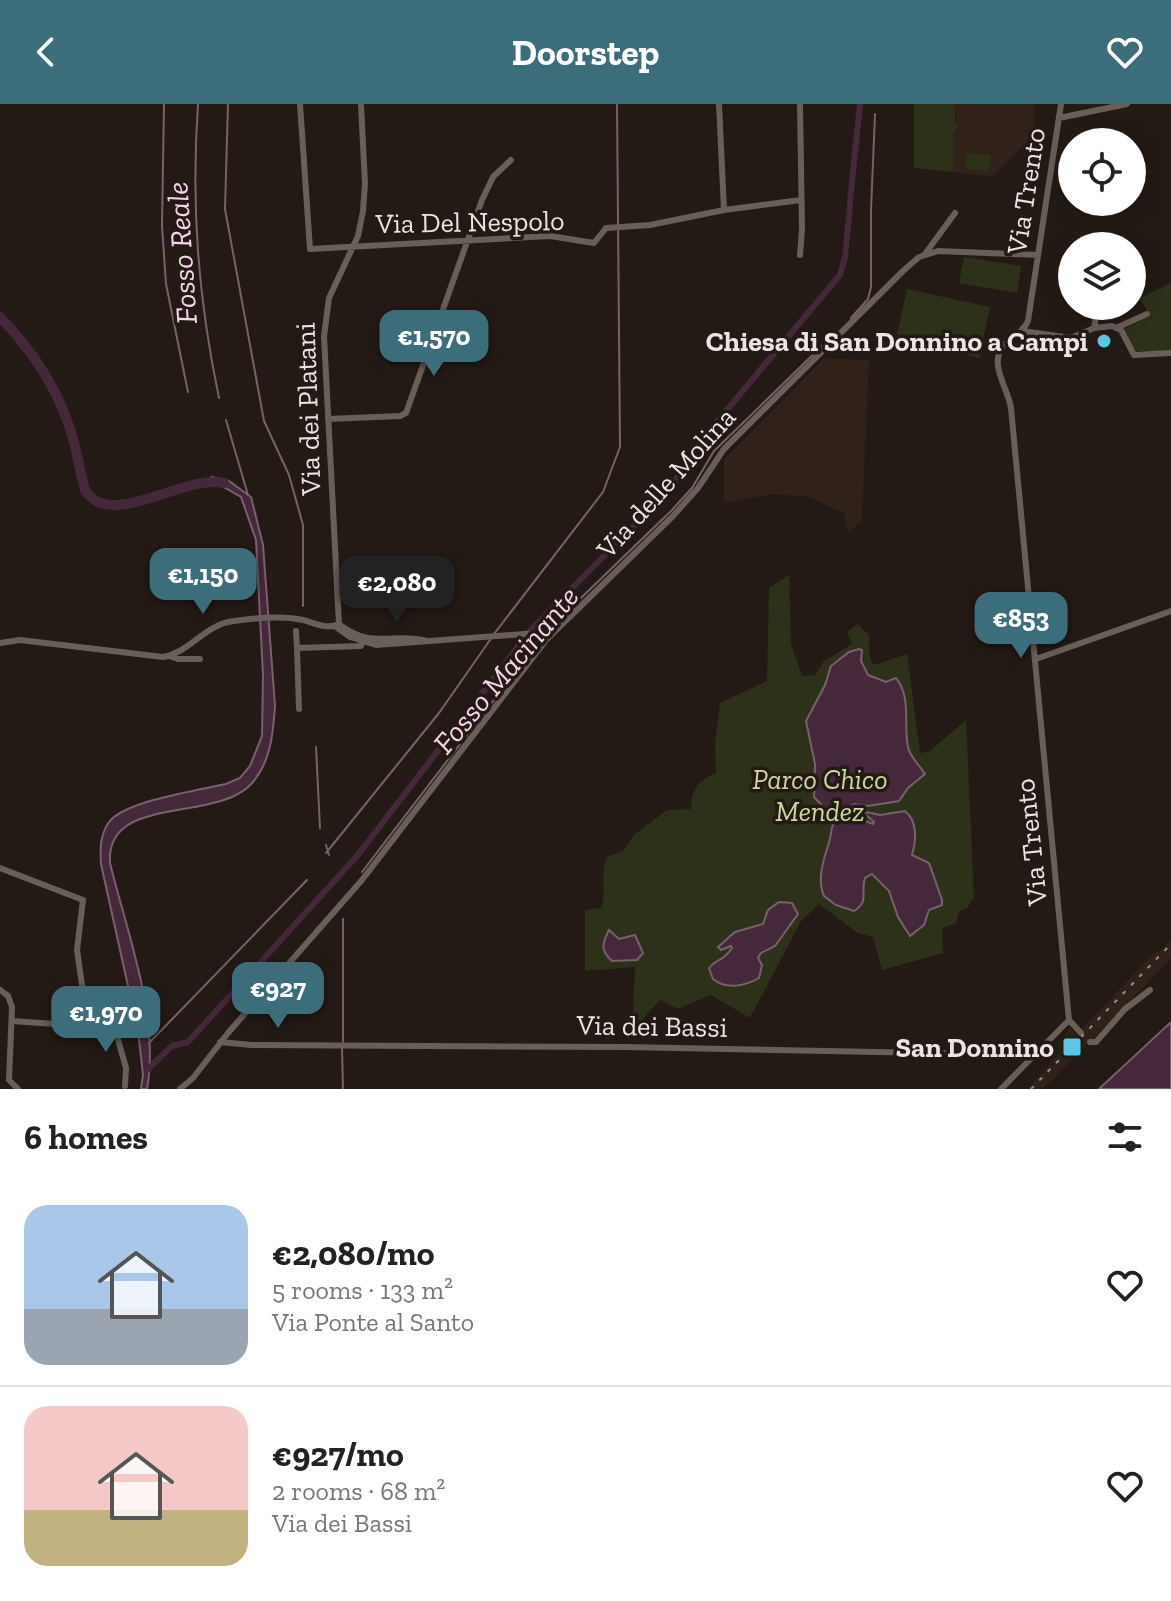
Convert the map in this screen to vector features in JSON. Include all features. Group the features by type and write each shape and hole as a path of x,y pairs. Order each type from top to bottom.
{"street":[{"name":"Via Del Nespolo","path":"300,104 310,249 553,236 588,243 597,242 604,229 608,228 656,224 724,210"},
{"name":"Via dei Platani","path":"337,625 324,339 332,291 359,231 364,202 361,104"},
{"path":"719,104 724,210 801,200"},
{"path":"800,104 800,255"},
{"name":"Via Trento","path":"1061,104 1028,321 1022,331 1001,348 997,364 1011,408 1069,1020"},
{"path":"1059,118 1127,104"},
{"path":"328,419 400,416 406,413 490,181 511,160"},
{"name":"Via delle Molina","path":"180,1089 193,1078 220,1042 362,880 547,639 673,516 698,488 724,449 903,271 925,254 955,213"},
{"path":"925,254 977,251 1038,255"},
{"path":"1022,331 1071,338 1094,328 1116,328 1147,314"},
{"path":"1094,328 1095,320"},
{"path":"1116,328 1121,330 1133,354 1171,353"},
{"path":"1036,659 1171,611"},
{"path":"169,656 181,652 219,624 282,618 337,625 363,640 416,638 433,642 532,633 541,634 547,639"},
{"path":"296,631 299,709"},
{"path":"0,643 20,640 200,659"},
{"path":"297,648 361,646 363,640"},
{"path":"0,868 83,900 77,957 83,992 84,1026"},
{"path":"0,990 11,1000 9,1080 18,1089"},
{"path":"1090,1042 1096,1042 1125,1009 1150,990"},
{"path":"1001,1089 1069,1020 1081,1033"},
{"path":"12,1021 84,1026 117,1036 126,1068 125,1086"},
{"name":"Via dei Bassi","path":"220,1042 1035,1055"},
{"path":"0,1085 9,1080"}],"shaded area":[{"path":"955,104 1034,104 1035,134 992,177 953,172 953,134 957,130"},
{"path":"824,358 869,360 862,521 848,533 844,513 808,497 773,494 724,503 724,459"},
{"path":"212,477 229,481 251,497 263,545 275,706 273,727 264,765 253,782 237,795 216,803 144,818 125,827 113,841 110,863 140,975 149,1033 147,1089 141,1089 143,1075 138,1031 101,864 104,832 109,822 130,808 240,778 250,766 262,736 263,675 256,540 241,497 220,485 210,484"},
{"path":"862,650 861,661 868,675 886,682 896,678 901,686 906,703 908,747 925,774 908,788 899,801 868,806 854,804 836,817 814,797 815,764 806,721 825,685 831,666 849,652"},
{"path":"905,811 914,826 912,855 929,863 942,900 942,905 929,910 924,925 910,936 898,917 889,891 872,874 865,878 862,904 854,911 836,905 824,896 821,882 822,867 836,821 850,817 873,824 866,812 880,815"},
{"path":"779,902 792,903 798,914 775,946 761,953 758,958 762,965 759,978 736,986 724,985 713,979 709,968 732,948 721,950 718,947 735,932 763,924 768,910"},
{"path":"609,930 619,939 635,935 643,953 637,960 612,961 603,947"},
{"path":"1171,940 1171,958 1126,1005 1043,1089 1027,1089 1063,1049 1057,1043 1070,1029 1077,1035 1153,953"},
{"path":"1171,1022 1171,1089 1099,1089"}],"green space":[{"path":"914,104 955,104 958,127 953,134 953,172 914,168"},
{"path":"967,153 991,155 989,171 965,169"},
{"path":"964,257 1021,266 1017,293 959,283"},
{"path":"1171,283 1171,351 1134,351 1122,330 1151,316 1146,308 1146,295"},
{"path":"907,289 990,307 979,358 896,340"},
{"name":"Parco Chico Mendez","path":"789,575 791,644 802,676 815,675 824,661 852,644 847,632 858,624 869,635 870,660 874,665 907,654 920,753 930,751 966,720 974,898 967,908 959,911 956,923 942,928 943,953 882,970 873,937 858,933 819,904 801,921 750,1018 711,995 678,1009 660,1000 641,1021 633,1016 635,967 585,971 585,910 601,908 606,858 624,850 634,835 667,810 691,809 697,786 716,773 715,744 720,703 767,681 769,588"}],"waterway":[{"path":"164,104 162,226 166,284 188,392"},
{"name":"Fosso Reale","path":"198,104 195,178 198,251 206,324 219,398"},
{"path":"228,104 225,209 264,421 289,475 303,525 303,606"},
{"path":"494,634 603,492 620,447 617,104"},
{"name":"Fosso Macinante","path":"850,202 860,104"},
{"path":"851,318 868,299 871,287 875,114"},
{"name":"Fosso Macinante","path":"147,1070 172,1046 188,1042 357,856 530,631 671,488 694,449 840,275 850,206"},
{"path":"0,317 31,353 56,394 71,431 85,490 97,501 112,505 129,503 189,486 224,483"},
{"path":"553,625 672,510 692,488 714,451 828,340"},
{"path":"226,420 248,495"},
{"path":"326,853 439,713 490,640"},
{"path":"362,872 536,645"},
{"path":"316,747 320,828"},
{"path":"326,845 329,855"},
{"path":"149,1043 307,880"},
{"path":"343,919 343,1042"},
{"path":"342,1048 343,1089"}],"railway":[{"path":"1031,1089 1171,944"}],"place":[{"name":"Chiesa di San Donnino a Campi","path":"1104,341"},
{"name":"San Donnino","path":"1072,1047"}]}
